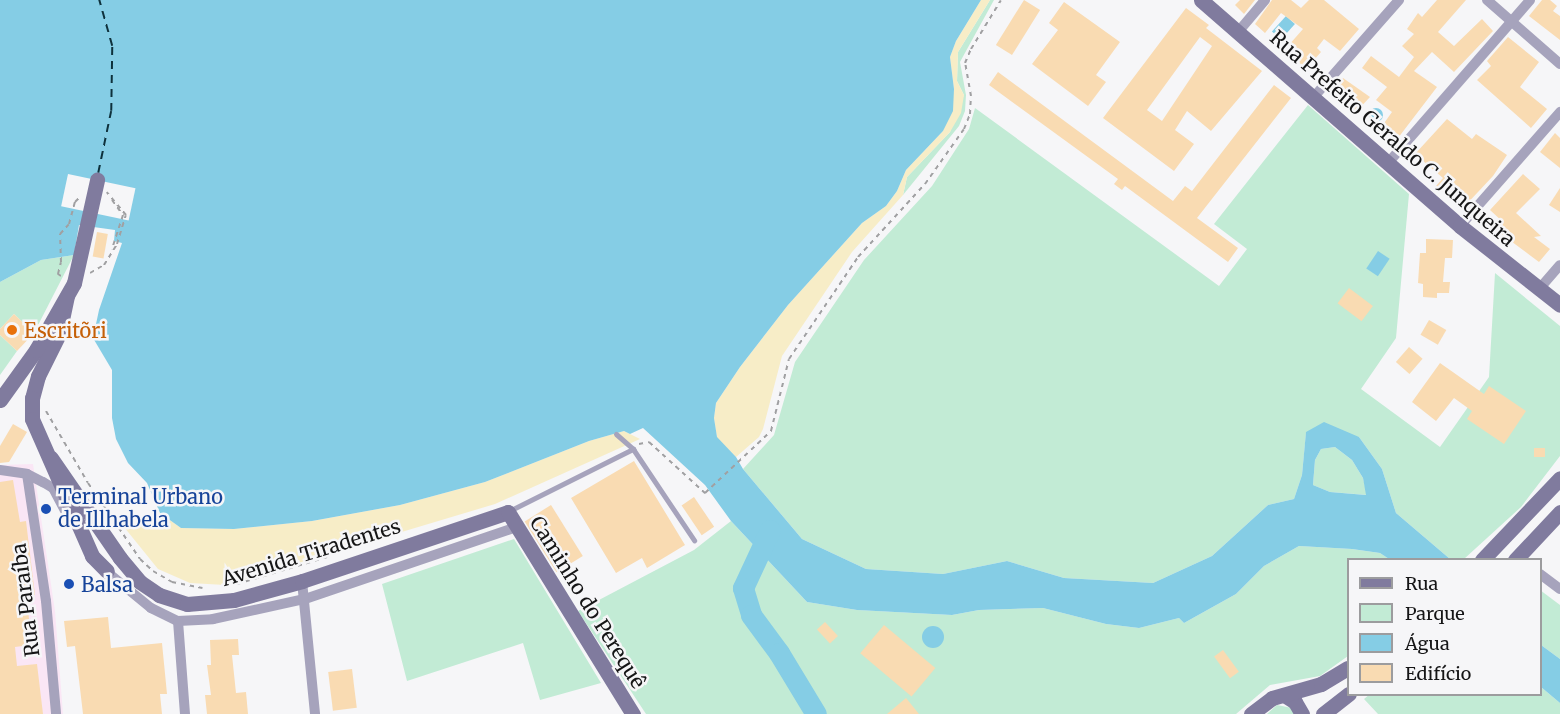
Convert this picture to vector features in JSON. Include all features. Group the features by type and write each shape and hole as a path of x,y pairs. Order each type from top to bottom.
{"main road":[{"name":"Rua Prefeito Geraldo C. Junqueira","path":"1201,0 1460,226 1560,305"},
{"path":"1,401 36,350 78,272 97,180"},
{"path":"67,296 59,334 38,376 32,398 32,419 92,556 107,571"},
{"name":"Avenida Tiradentes","path":"51,458 120,558 140,582 159,595 179,603 234,600 302,581 508,512"},
{"path":"1484,558 1560,478"},
{"name":"Caminho do Perequê","path":"508,512 633,714"},
{"path":"1519,558 1560,512"},
{"path":"1251,714 1261,704 1321,684 1347,669"},
{"path":"1284,695 1295,702 1302,714"},
{"path":"1323,714 1347,696"}],"street":[{"path":"1238,32 1265,0"},
{"path":"1312,99 1399,0"},
{"path":"1486,0 1512,20 1560,64"},
{"path":"1388,163 1530,0"},
{"path":"1460,226 1560,112"},
{"path":"1540,288 1560,265"},
{"path":"0,470 27,474 53,488 86,551 151,608 178,621 185,714"},
{"name":"Rua Paraíba","path":"27,474 46,601 56,714"},
{"name":"Avenida Tiradentes","path":"178,621 246,614 305,599 517,527"},
{"path":"1542,576 1560,589"},
{"path":"302,581 315,714"}],"lane":[{"path":"616,434 632,447 694,540"},
{"name":"Avenida Tiradentes","path":"508,512 632,447"}],"path":[{"path":"632,447 649,442 705,493 771,431 789,359 858,257 926,184 964,129 970,114 971,96 965,63 1001,0"},
{"path":"88,279 90,272 105,265 116,244 125,215 97,180"},
{"path":"61,262 60,234 69,224 75,202"},
{"path":"45,403 46,412 68,451 140,558 153,571 172,582 208,589"},
{"path":"227,587 329,557"}],"shaded area":[{"path":"33,464 55,611 63,714 0,714 0,465"}],"green space":[{"path":"990,0 994,0 960,62 966,95 965,111 959,126 903,195 907,177 950,132 964,95 957,81 958,52"},
{"path":"1308,105 1409,194 1396,338 1361,389 1440,447 1489,377 1495,273 1560,326 1560,456 1521,507 1465,558 1449,558 1396,513 1382,469 1359,437 1306,433 1302,475 1294,499 1268,505 1212,556 1153,583 1064,578 1007,561 943,574 866,569 802,539 743,469 774,435 795,362 864,260 932,186 969,129 975,108 1219,286 1247,249 1214,224"},
{"path":"74,255 34,333 14,314 0,329 0,282 41,260"},
{"path":"0,335 17,351 0,375"},
{"path":"1335,447 1352,460 1363,478 1367,495 1330,492 1313,485 1315,460 1321,449"},
{"path":"731,521 807,602 857,610 952,615 979,610 1043,608 1106,624 1139,628 1179,618 1184,623 1236,594 1264,566 1299,546 1352,549 1380,553 1388,558 1347,558 1347,657 1320,676 1270,685 1236,714 646,714 578,611 694,550"},
{"path":"514,539 601,683 540,700 523,643 407,681 382,584"},
{"path":"1542,592 1560,605 1560,659 1542,646"},
{"path":"1542,688 1560,703 1560,714 1378,714 1364,699 1368,696 1542,696"},
{"path":"1277,705 1292,708 1296,714 1267,714"}],"sand":[{"path":"981,0 990,0 958,52 957,81 964,95 961,113 950,132 907,177 903,195 852,252 782,356 763,429 759,437 736,457 717,438 714,418 716,403 740,367 788,305 862,223 886,206 897,191 906,170 943,131 954,89 950,57 956,41"},
{"path":"624,431 640,439 495,504 225,585 190,583 158,569 124,527 160,513 181,528 234,529 312,521 400,505 485,482 589,441"}],"water":[{"path":"0,0 981,0 956,41 950,57 954,89 953,111 943,131 906,170 897,191 886,206 862,223 788,305 740,367 716,403 714,418 717,437 736,457 743,469 802,539 866,569 943,574 1007,561 1064,578 1153,583 1212,556 1268,505 1294,499 1302,475 1306,432 1324,422 1359,437 1382,469 1396,513 1449,558 1388,558 1380,553 1352,549 1299,546 1264,566 1236,594 1184,623 1179,618 1139,628 1106,624 1043,608 979,610 952,615 857,610 807,602 731,521 705,485 643,428 630,434 624,431 589,441 485,482 400,505 312,521 234,529 181,528 160,513 147,483 128,463 116,439 112,418 112,370 93,338 99,310 122,243 114,241 115,230 79,225 74,255 41,260 0,282","holes":["1335,447 1352,460 1363,478 1366,495 1330,492 1313,485 1315,460 1321,449"]},
{"path":"1286,16 1295,24 1281,40 1272,32"},
{"path":"1373,108 1379,108 1383,115 1379,122 1373,122 1369,118 1369,112"},
{"path":"1378,251 1390,259 1378,276 1366,268"},
{"path":"933,626 941,629 944,637 941,645 933,648 925,645 922,637 925,629"},
{"path":"1542,646 1560,659 1560,703 1542,688"}],"pier":[{"path":"68,174 135,188 129,221 61,206"}],"building":[{"path":"1024,0 1040,10 1012,55 996,45"},
{"path":"1240,0 1255,0 1244,14 1235,5"},
{"path":"1272,0 1291,0 1301,8 1309,0 1324,0 1359,29 1340,51 1324,39 1317,48 1321,52 1306,69 1298,62 1302,58 1288,46 1303,29 1281,13 1265,33 1255,24"},
{"path":"1437,0 1466,0 1438,32 1454,46 1482,19 1493,31 1454,72 1432,52 1414,71 1437,87 1398,138 1382,126 1392,112 1376,100 1387,87 1362,68 1371,56 1399,77 1414,57 1402,46 1414,34 1407,29 1418,13 1422,17"},
{"path":"1542,0 1550,0 1557,6 1553,11 1560,16 1560,40 1529,16"},
{"path":"1064,2 1120,42 1096,75 1106,82 1088,106 1032,64 1058,30 1049,23"},
{"path":"1186,8 1209,25 1206,28 1262,71 1211,131 1187,111 1175,130 1194,144 1174,171 1103,118","holes":["1200,37 1212,46 1162,121 1147,110"]},
{"path":"1508,37 1539,62 1520,87 1547,109 1531,128 1477,80 1491,66 1487,61"},
{"path":"998,72 1173,201 1185,186 1192,191 1274,85 1291,98 1197,218 1238,248 1228,262 1125,186 1122,190 1114,184 1118,179 989,85"},
{"path":"1343,78 1370,97 1356,112 1334,90"},
{"path":"1447,119 1472,139 1476,134 1507,155 1493,176 1463,208 1436,186 1443,178 1415,154"},
{"path":"1555,133 1560,138 1560,168 1540,152"},
{"path":"1523,174 1540,189 1516,213 1541,236 1534,237 1550,249 1539,262 1496,230 1503,222 1490,210"},
{"path":"1560,188 1560,212 1549,205"},
{"path":"97,232 108,234 103,259 93,257"},
{"path":"1426,239 1453,240 1452,258 1445,258 1443,282 1450,282 1449,293 1437,293 1437,298 1423,297 1423,284 1418,283 1420,253 1426,253"},
{"path":"1349,288 1373,306 1362,321 1338,303"},
{"path":"14,314 34,333 17,351 0,335 0,329"},
{"path":"1429,320 1446,330 1438,345 1420,335"},
{"path":"1409,347 1423,359 1409,374 1396,362"},
{"path":"1440,363 1484,394 1489,386 1526,411 1504,444 1467,419 1472,411 1454,398 1436,421 1412,402"},
{"path":"13,424 27,432 9,462 0,463 0,446"},
{"path":"1534,448 1545,448 1545,457 1534,457"},
{"path":"634,461 685,545 647,568 642,558 616,573 571,498"},
{"path":"13,480 20,522 26,521 35,595 26,596 30,626 36,626 38,644 15,647 17,666 37,664 43,714 0,714 0,482"},
{"path":"694,497 714,527 702,535 682,505"},
{"path":"551,505 583,556 557,572 525,521"},
{"path":"108,617 111,648 162,643 167,694 160,694 162,714 83,714 75,646 67,647 64,621"},
{"path":"825,622 838,636 830,643 817,630"},
{"path":"884,625 935,668 912,696 860,653"},
{"path":"238,639 239,655 232,655 236,693 246,692 248,714 207,714 205,695 211,695 207,665 211,665 210,640"},
{"path":"1223,650 1239,672 1230,678 1214,656"},
{"path":"352,669 357,708 333,711 328,672"},
{"path":"906,698 919,714 887,714"}],"waterway":[{"path":"770,530 743,588 751,615 779,653 816,714"}],"ferry route":[{"path":"98,173 111,111 112,46 99,0"}],"place":[{"name":"Escritõri","path":"12,330"},
{"name":"Terminal Urbano de Illhabela","path":"46,509"},
{"name":"Balsa","path":"69,584"}]}
